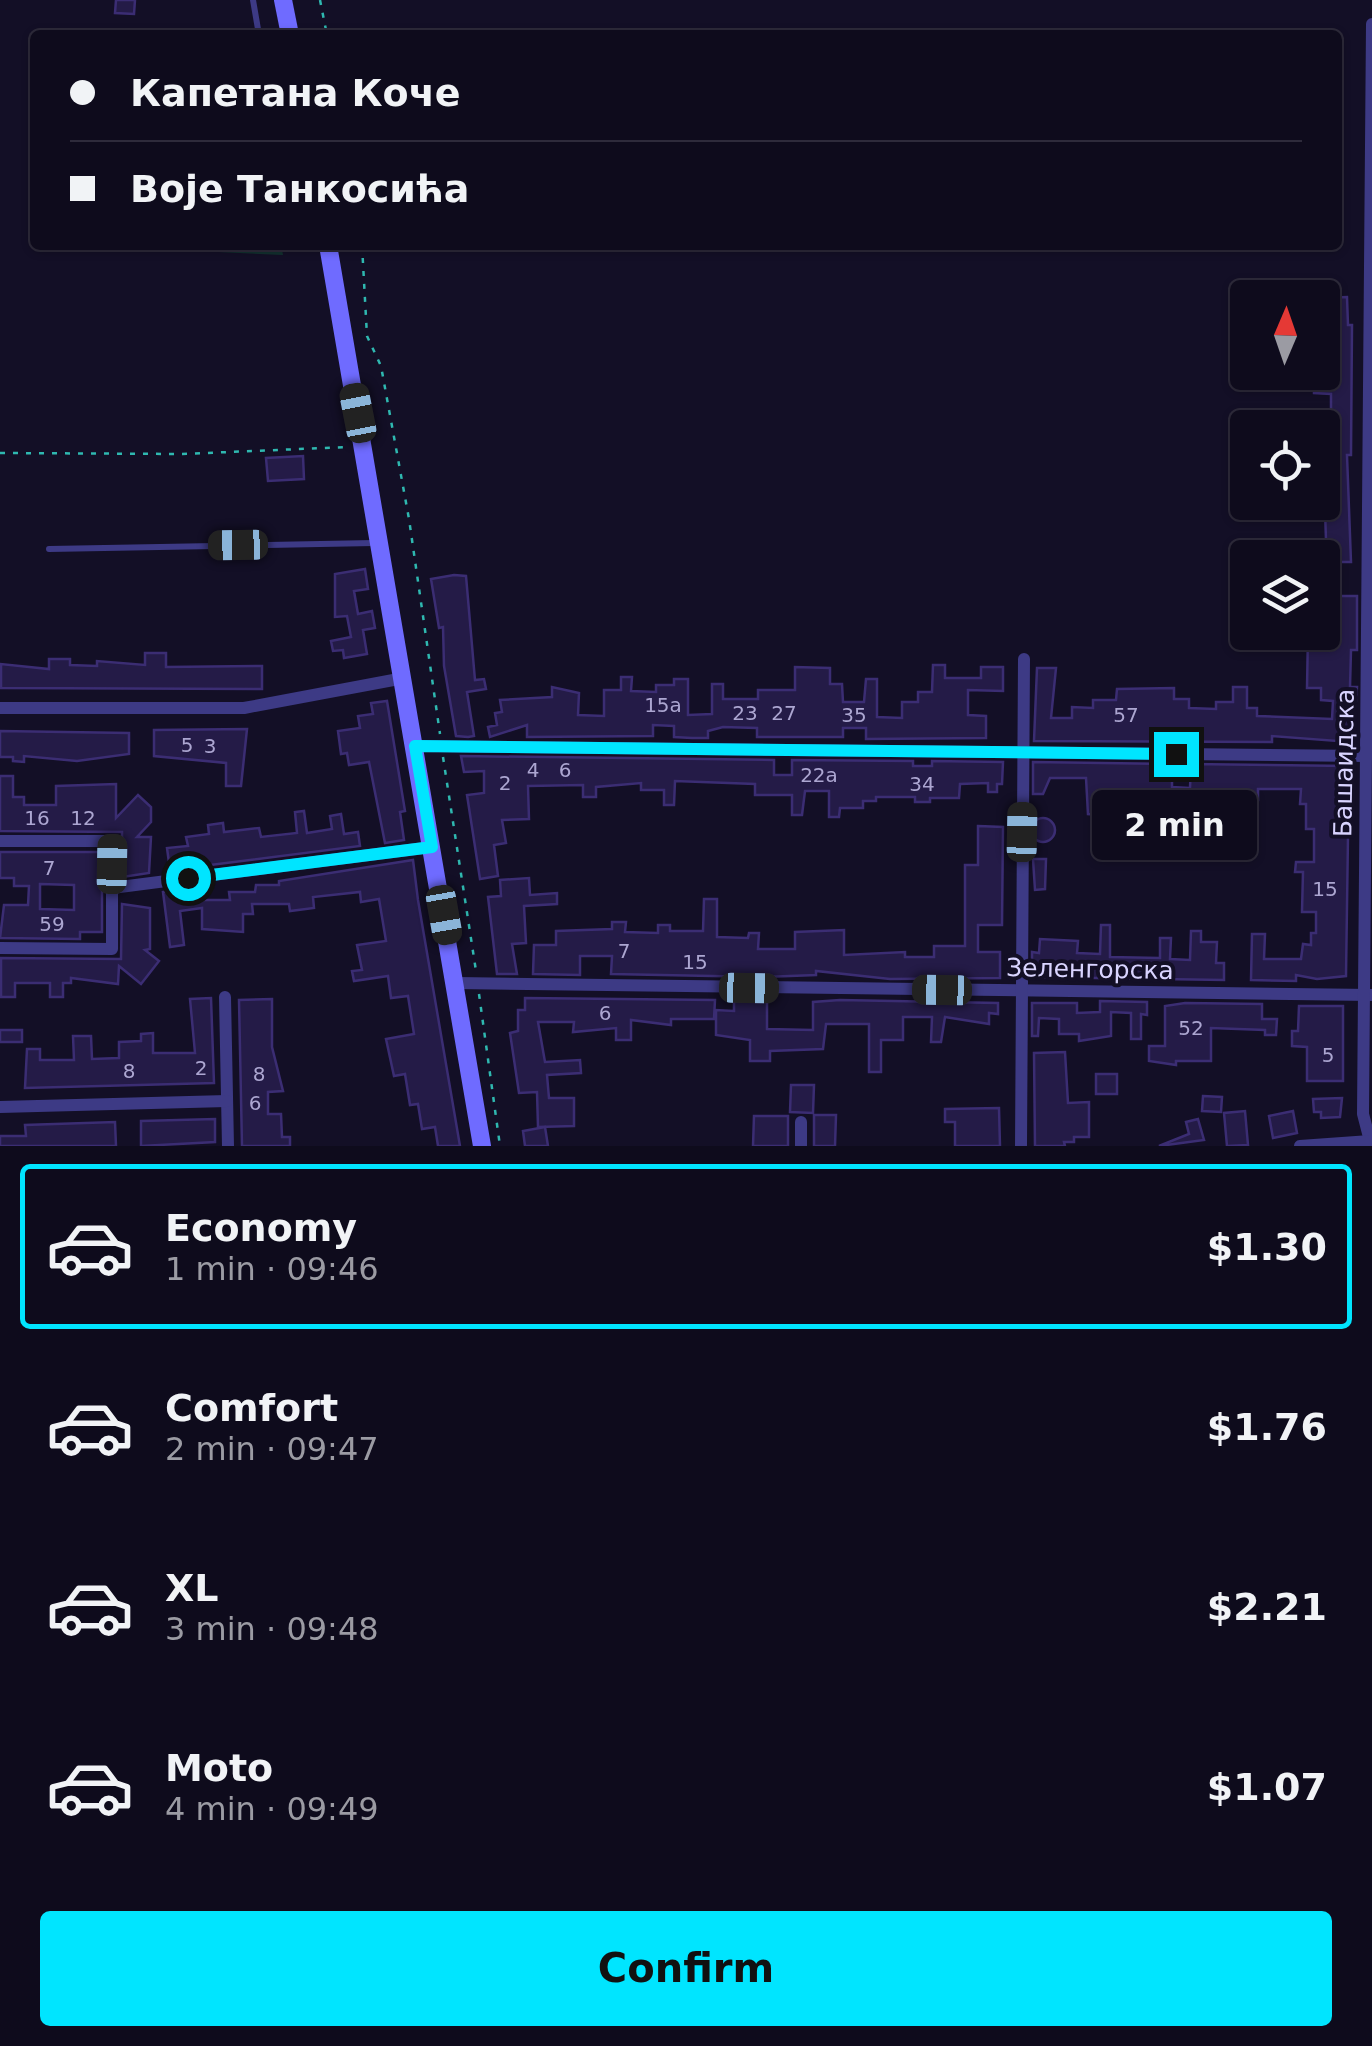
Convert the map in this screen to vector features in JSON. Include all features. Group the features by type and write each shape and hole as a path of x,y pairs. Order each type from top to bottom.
{"main road":[{"path":"283,0 289,30"},
{"path":"329,250 482,1146"}],"street":[{"name":"Башаидска","path":"1371,1141 1363,1114 1368,995 1372,24"},
{"path":"1021,1146 1024,659"},
{"path":"0,708 244,708 404,678"},
{"path":"415,746 1367,756"},
{"path":"0,840 112,841 112,949 0,948"},
{"path":"112,888 432,847"},
{"name":"Зеленгорска","path":"456,984 1368,995"},
{"path":"225,997 228,1146"},
{"path":"0,1107 227,1101"},
{"path":"801,1122 801,1146"},
{"path":"1300,1146 1371,1141"}],"lane":[{"path":"253,0 258,30"},
{"path":"49,549 380,543"}],"path":[{"path":"320,0 325,30"},
{"path":"362,250 367,336 380,366 409,518 500,1146"},
{"path":"0,453 182,454 364,446"}],"green space":[{"path":"176,250 282,250 283,255"}],"building":[{"path":"116,0 135,0 134,14 115,13"},
{"path":"1340,297 1347,297 1348,325 1352,325 1351,455 1347,455 1351,562 1340,562 1340,540 1326,540 1325,520 1340,520 1340,410 1331,410 1331,394 1314,393 1340,390"},
{"path":"303,456 304,479 268,481 266,458"},
{"path":"365,569 368,589 354,591 358,614 372,611 375,628 363,630 367,654 344,658 343,650 333,651 331,641 351,637 347,616 335,617 335,574"},
{"path":"466,576 475,680 484,679 486,689 467,692 474,736 468,737 456,736 444,666 443,627 439,628 431,579"},
{"path":"1340,596 1357,596 1357,650 1351,650 1350,687 1357,687 1356,701 1351,701 1350,742 1272,736 1272,742 1034,741 1037,668 1056,668 1051,718 1072,718 1072,707 1093,708 1093,700 1116,700 1117,689 1174,688 1174,699 1189,699 1189,708 1216,709 1216,702 1233,702 1233,687 1247,687 1247,708 1257,708 1257,716 1332,719 1333,701 1321,700 1321,688 1307,688 1308,650 1340,650"},
{"path":"145,653 166,653 166,667 262,666 262,689 1,688 1,664 49,669 49,659 70,659 70,665 97,666 97,661 145,665"},
{"path":"933,665 945,665 945,678 981,678 981,667 1003,667 1003,691 968,690 968,715 986,716 986,738 866,739 866,728 843,728 843,737 757,737 757,728 723,727 708,731 708,738 692,738 674,737 674,726 653,725 653,736 527,737 527,725 490,737 488,727 497,725 495,713 502,712 500,700 552,697 552,687 579,693 578,715 604,716 604,690 621,690 621,677 632,677 631,691 656,692 656,685 674,685 674,679 688,679 688,715 712,714 712,684 723,684 723,699 758,699 758,690 795,690 795,667 830,668 830,684 842,684 843,702 864,702 866,679 877,679 877,717 902,718 902,702 918,702 918,692 932,692"},
{"path":"387,701 405,811 400,812 404,840 385,843 369,762 349,765 347,753 341,754 338,731 360,728 358,716 373,714 371,703"},
{"path":"247,729 241,786 226,786 226,763 154,756 154,730"},
{"path":"0,731 129,733 129,754 77,761 24,756 24,762 13,761 13,757 0,757"},
{"path":"461,756 774,760 774,775 792,775 792,760 913,761 913,766 932,766 932,761 1003,762 1002,784 997,784 997,792 988,792 988,783 960,784 959,798 915,802 915,797 876,797 876,801 863,801 863,808 840,808 839,817 829,817 829,791 805,791 802,815 792,815 792,795 755,795 755,784 675,781 674,805 664,805 664,790 641,790 641,783 596,787 596,797 583,797 583,785 528,786 529,819 502,820 506,843 494,845 498,876 480,879 467,795 484,793 484,771 464,772"},
{"path":"1033,762 1172,764 1172,787 1190,788 1191,764 1349,766 1346,976 1317,979 1296,975 1296,981 1251,980 1252,934 1265,934 1264,959 1301,959 1303,944 1311,945 1311,933 1316,933 1316,912 1302,912 1303,872 1295,872 1296,862 1314,862 1314,829 1306,829 1306,804 1300,804 1301,789 1258,789 1258,800 1188,801 1188,811 1171,811 1171,824 1156,824 1156,804 1142,804 1142,799 1099,804 1099,815 1088,814 1086,778 1050,778 1043,794 1033,794"},
{"path":"0,776 13,776 13,797 24,797 24,805 56,805 56,786 116,784 116,818 138,795 151,807 151,822 137,837 151,837 149,873 122,877 122,832 0,831"},
{"path":"304,811 307,833 332,829 330,816 341,814 344,834 358,832 360,846 170,870 167,848 188,846 186,837 209,834 208,825 223,823 224,832 259,828 261,837 297,833 295,812"},
{"path":"1043,818 1055,830 1043,842 1031,830"},
{"path":"978,826 1003,827 1002,925 978,925 978,952 1000,952 1000,978 890,979 816,971 816,975 763,977 611,974 612,956 580,956 580,975 533,974 534,945 556,945 556,931 612,929 612,922 626,922 625,932 658,933 658,925 670,925 670,931 703,931 704,899 717,899 717,937 748,938 749,933 759,933 758,949 795,949 795,932 844,930 844,955 905,952 905,957 934,957 934,946 965,946 965,865 978,865"},
{"path":"0,852 102,852 102,932 80,932 80,939 0,938 4,905 28,905 29,886 14,886 14,878 0,878","holes":["40,884 74,885 74,910 40,909"]},
{"path":"1033,859 1046,859 1045,889 1035,890"},
{"path":"413,860 460,1146 438,1146 435,1127 422,1129 418,1104 410,1105 405,1074 394,1076 386,1039 414,1034 408,996 391,998 388,976 354,981 352,971 362,970 357,945 386,941 379,899 361,902 360,892 313,897 314,908 290,911 289,904 252,904 253,914 243,914 243,932 202,929 202,908 180,911 184,945 170,947 163,892 188,888 190,900 230,900 229,892 255,892 256,885 279,885 279,881"},
{"path":"529,878 530,895 557,893 557,904 524,906 526,943 512,944 517,974 497,974 488,897 501,896 500,880"},
{"path":"122,904 150,908 150,949 145,950 159,961 141,984 119,966 118,984 71,978 71,983 63,983 63,997 50,997 50,983 15,983 15,997 1,997 1,958 121,959"},
{"path":"1101,925 1110,925 1110,957 1160,958 1160,938 1171,938 1170,959 1190,960 1191,931 1201,931 1201,942 1217,942 1216,963 1224,963 1224,980 1032,977 1032,952 1039,953 1040,939 1078,941 1077,953 1100,954"},
{"path":"211,998 214,1083 25,1088 27,1049 40,1049 40,1060 74,1060 73,1036 91,1036 92,1059 119,1058 119,1042 141,1041 141,1034 153,1033 153,1053 195,1053 190,999"},
{"path":"525,998 715,1000 714,1019 671,1019 671,1025 631,1020 631,1040 616,1040 616,1028 573,1032 574,1022 538,1022 545,1062 580,1060 581,1073 547,1075 549,1098 574,1098 574,1126 538,1127 537,1092 519,1093 510,1033 518,1031 518,1010 525,1010"},
{"path":"272,999 272,1047 283,1091 268,1092 268,1114 281,1114 282,1137 290,1137 290,1146 242,1146 239,1000"},
{"path":"767,999 767,1029 813,1030 813,1002 840,1000 998,1003 998,1014 989,1013 989,1024 945,1017 941,1042 931,1042 932,1017 903,1017 903,1040 881,1040 881,1072 869,1072 869,1024 826,1024 823,1049 770,1051 770,1061 750,1061 750,1040 716,1035 716,1010 734,1011 734,1001"},
{"path":"1100,1001 1147,1002 1147,1015 1141,1014 1141,1039 1131,1039 1131,1013 1111,1012 1111,1036 1079,1041 1079,1034 1059,1034 1059,1019 1039,1018 1038,1036 1032,1036 1032,1003 1077,1003 1077,1013 1100,1012"},
{"path":"1262,1004 1262,1019 1277,1019 1276,1035 1265,1035 1265,1030 1211,1028 1211,1061 1176,1061 1176,1065 1149,1061 1149,1046 1165,1046 1165,1006"},
{"path":"1299,1006 1343,1006 1343,1081 1307,1081 1307,1047 1292,1046 1292,1031 1298,1031"},
{"path":"0,1030 22,1030 22,1042 0,1042"},
{"path":"1065,1052 1068,1103 1089,1102 1089,1137 1074,1137 1074,1142 1064,1142 1065,1146 1035,1146 1034,1053"},
{"path":"1096,1074 1117,1074 1117,1094 1096,1094"},
{"path":"791,1085 814,1085 813,1113 790,1112"},
{"path":"1203,1096 1222,1097 1221,1112 1202,1111"},
{"path":"1342,1098 1340,1117 1321,1118 1321,1112 1314,1112 1313,1099"},
{"path":"999,1108 1000,1146 955,1146 955,1122 945,1122 945,1109"},
{"path":"1245,1111 1248,1145 1227,1146 1224,1113"},
{"path":"1293,1111 1297,1133 1273,1138 1269,1116"},
{"path":"814,1115 836,1115 835,1146 814,1146"},
{"path":"754,1116 788,1116 788,1146 753,1146"},
{"path":"215,1119 215,1142 141,1146 141,1121"},
{"path":"1198,1119 1204,1140 1159,1146 1189,1134 1186,1122"},
{"path":"115,1122 116,1146 0,1146 0,1136 26,1136 25,1125"},
{"path":"545,1127 548,1146 525,1146 523,1131"}],"route":[{"path":"188,878 432,847 415,746 1176,754"}]}
